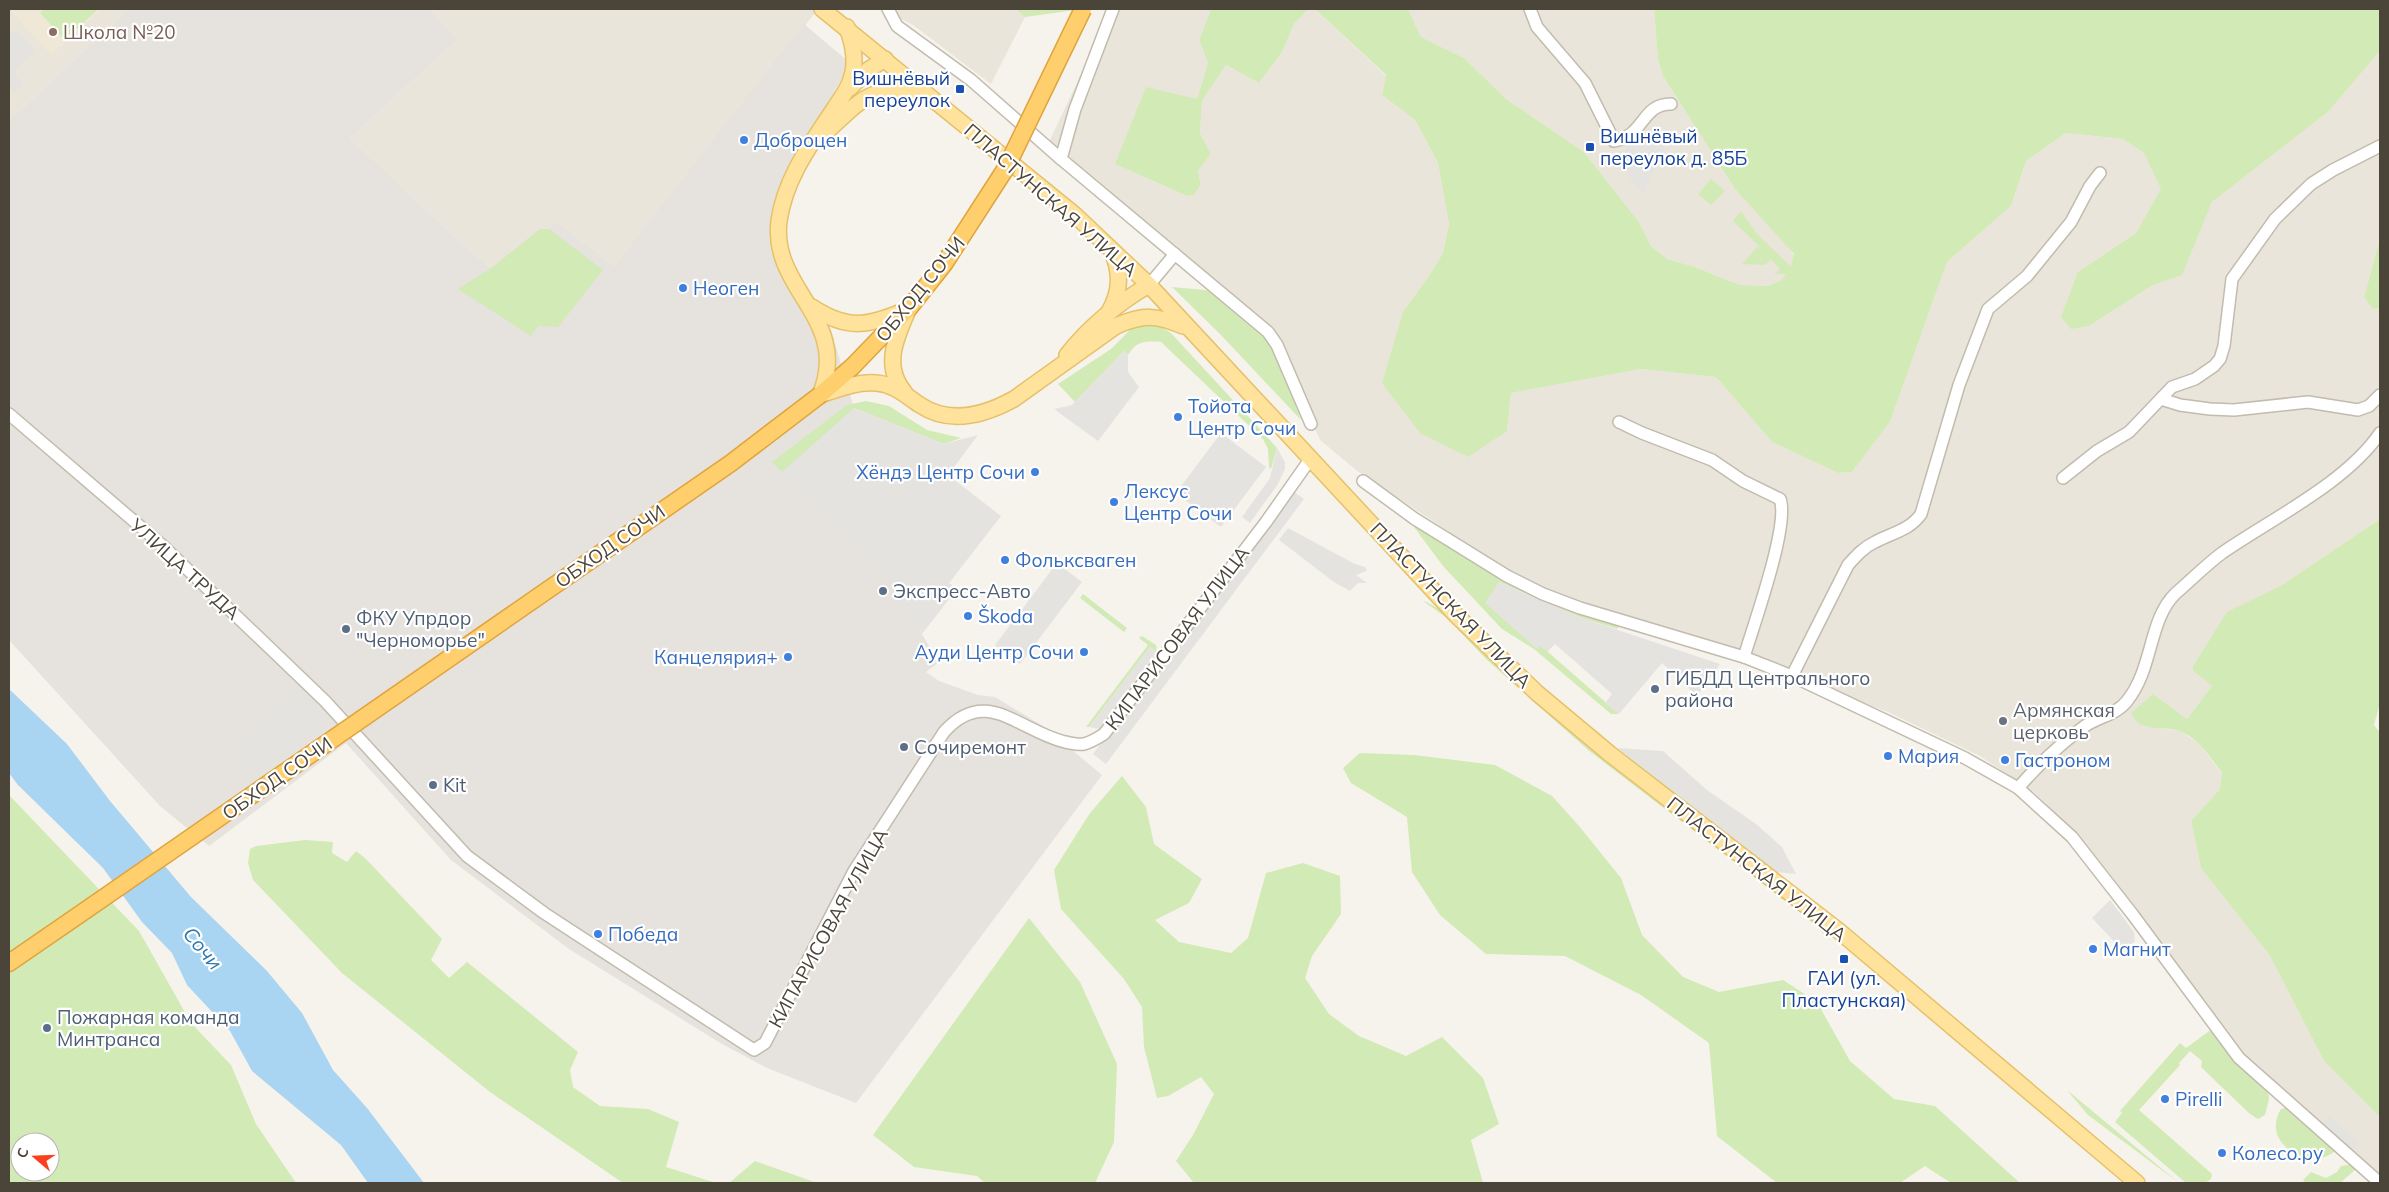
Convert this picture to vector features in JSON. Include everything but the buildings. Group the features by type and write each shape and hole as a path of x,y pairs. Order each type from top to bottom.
{"highway":[{"name":"ОБХОД СОЧИ","path":"9,963 723,468 820,395 852,367 909,308 944,264 1006,168 1083,9"}],"main road":[{"name":"ПЛАСТУНСКАЯ УЛИЦА","path":"822,9 847,27 1076,215 1149,285 1456,615 1537,693 1617,760 1839,931 2137,1183"},
{"path":"847,27 854,47 852,97"},
{"path":"820,395 827,372 828,354 823,331 810,305 794,283 786,267 781,247 779,226 782,205 790,180 810,147 885,59"},
{"path":"852,97 892,89 930,95"},
{"path":"1112,250 1118,268 1119,290 1112,321"},
{"path":"820,395 850,386 876,383 895,388 935,412 965,416 997,409 1081,353 1112,321 1140,300 1149,285"},
{"path":"810,305 826,316 854,324 881,321 909,308"},
{"path":"907,396 895,378 892,367 892,352 909,308"},
{"path":"1112,321 1143,316 1157,316 1190,329"}],"street":[{"path":"888,9 897,26 971,80 1061,159 1268,332 1277,345 1311,424"},
{"path":"1061,159 1075,109 1113,9"},
{"path":"1530,9 1537,27 1585,83 1614,141 1632,135 1653,108 1660,104 1670,104"},
{"path":"2063,478 2097,450 2129,432 2172,387 2206,373 2220,359 2228,327 2228,301 2232,279 2275,219 2311,184 2380,146"},
{"path":"1792,676 1848,565 1859,553 1874,542 1910,526 1921,514 1959,385 1988,309 2027,276 2070,222 2090,186 2100,174"},
{"path":"1149,285 1175,254"},
{"path":"2161,399 2180,405 2210,409 2234,410 2308,402 2358,410 2369,406 2380,395"},
{"name":"УЛИЦА ТРУДА","path":"9,414 163,546 353,731"},
{"path":"1619,422 1634,430 1712,460 1743,481 1780,499 1782,517 1777,541 1744,657"},
{"path":"2018,788 2072,735 2088,724 2118,710 2125,704 2145,672 2160,614 2174,595 2220,554 2276,520 2362,457 2380,433"},
{"name":"КИПАРИСОВАЯ УЛИЦА","path":"353,731 467,856 544,913 754,1050 765,1043 854,871 944,732 956,719 963,714 989,711 1055,739 1082,744 1104,734 1266,522 1311,458"},
{"name":"ПЛАСТУНСКАЯ УЛИЦА","path":"1364,481 1430,529 1507,576 1543,594 1597,614 1744,657 1792,676 1965,758 2018,788 2072,837 2133,915 2239,1058 2380,1183"}],"shaded area":[{"path":"9,9 129,9 9,121"},
{"name":"Школа №20","path":"9,9 102,9 51,55"},
{"path":"129,9 430,9 458,39 350,138 462,244 491,268 557,222 614,266 804,24 850,63 809,140 778,205 777,256 831,330 854,408 880,570 897,587 901,600 939,662 926,672 939,681 978,695 995,697 1043,726 1102,775 856,1103 767,1068 722,1044 569,949 451,860 346,743 209,846 160,806 9,640 9,121"},
{"path":"430,9 818,9 614,266 557,222 491,268 462,244 350,138 458,39"},
{"path":"881,9 1015,9 1025,17 991,84 913,25"},
{"path":"1112,9 1211,9 1199,40 1208,63 1197,99 1115,164 1187,196 1194,195 1201,185 1198,171 1211,154 1200,133 1202,101 1226,65 1259,83 1282,52 1294,24 1308,9 1315,9 1386,76 1382,95 1415,120 1438,163 1449,224 1443,253 1427,279 1507,431 1511,393 1641,369 1716,377 1772,442 1838,473 1852,472 1890,422 1947,262 2011,206 2026,161 2066,133 2123,139 2144,153 2162,189 2136,233 2078,272 2089,326 2153,285 2181,275 2212,202 2328,112 2380,51 2380,239 2364,297 2373,309 2380,308 2380,519 2282,585 2227,613 2193,666 2193,671 2212,686 2187,719 2153,694 2143,726 2181,731 2200,745 2222,774 2220,789 2191,821 2201,868 2270,956 2324,1061 2380,1117 2380,1177 2253,1070 2080,837 2035,793 1980,756 1888,712 1821,687 1782,667 1735,648 1572,601 1516,576 1356,470 1320,440 1275,335 1048,144"},
{"path":"1408,9 1654,9 1658,60 1663,76 1735,189 1783,239 1808,277 1782,280 1768,286 1740,285 1692,266 1667,259 1651,246 1639,222 1584,152 1506,99 1464,58 1421,37"},
{"path":"18,31 35,50 13,73 23,84 15,92 9,86 9,47 12,44 9,41 9,32"},
{"path":"1653,126 1670,133 1644,194 1631,180 1622,160 1630,138 1638,136"},
{"path":"1124,351 1128,355 1128,372 1139,387 1098,441 1054,409 1072,405"},
{"path":"854,408 944,444 978,435 948,475 1001,516 949,583 957,589 922,634 900,599 897,587 779,476"},
{"path":"1221,433 1266,467 1221,527 1176,493"},
{"path":"1277,448 1285,462 1285,469 1278,484 1250,523 1242,517 1270,478"},
{"path":"1291,490 1304,499 1106,764 1093,754"},
{"path":"1288,528 1355,564 1365,567 1367,570 1356,575 1367,583 1358,583 1350,591 1334,582 1279,540"},
{"path":"1057,563 1082,582 1020,664 995,645"},
{"path":"1499,582 1579,617 1720,664 1697,696 1662,663 1619,714 1605,703 1612,694 1555,644 1547,652 1540,646 1537,649 1485,603"},
{"path":"1150,647 1157,652 1099,729 1089,727"},
{"path":"300,688 325,715 323,727 251,778 223,748"},
{"path":"1617,748 1663,751 1707,790 1756,824 1782,847 1796,874 1776,872"},
{"path":"2110,900 2134,932 2135,941 2123,951 2092,918"},
{"path":"2329,1116 2359,1142 2352,1150 2322,1124"}],"green space":[{"path":"45,9 98,9 65,40 40,13"},
{"path":"1015,9 1083,9 1025,17"},
{"path":"1211,9 1308,9 1294,24 1282,52 1259,83 1226,65 1202,101 1200,133 1211,154 1198,171 1201,185 1194,195 1187,196 1115,164 1146,87 1197,99 1208,63 1199,40"},
{"path":"1315,9 1408,9 1421,37 1464,58 1506,99 1584,152 1639,222 1651,246 1667,259 1692,266 1740,285 1768,286 1782,280 1786,274 1774,274 1780,269 1771,259 1765,265 1742,264 1758,246 1759,250 1759,246 1733,221 1741,211 1757,234 1791,267 1794,254 1735,189 1663,76 1658,60 1654,9 2380,9 2380,51 2328,112 2212,202 2182,275 2153,285 2089,326 2071,329 2061,317 2078,272 2136,233 2161,189 2144,153 2123,139 2066,133 2026,161 2011,206 1947,262 1890,422 1852,472 1838,473 1772,442 1716,377 1641,369 1511,393 1507,431 1468,457 1420,433 1382,383 1403,312 1443,253 1449,224 1438,163 1415,120 1382,95 1386,75"},
{"path":"1711,179 1725,191 1711,205 1698,194"},
{"path":"540,229 549,229 603,270 558,327 538,326 531,336 458,289 491,268"},
{"path":"2380,239 2380,308 2373,309 2364,297"},
{"path":"1172,287 1215,291 1259,328 1276,351 1301,420 1221,335"},
{"path":"1148,324 1159,326 1171,333 1277,448 1271,469 1269,467 1268,449 1263,439 1161,342 1138,344 1128,355 1124,351 1075,402 1058,384 1111,349 1131,329"},
{"path":"866,401 889,406 927,430 961,438 944,444 854,408 782,472 772,462 847,405"},
{"path":"2380,519 2380,703 2374,725 2380,733 2380,1117 2324,1061 2270,956 2201,868 2191,821 2220,789 2222,773 2204,750 2188,735 2175,730 2146,727 2135,720 2131,713 2153,694 2187,719 2212,686 2193,671 2193,666 2227,612 2282,585"},
{"path":"1411,523 1478,563 1619,624 1617,629 1579,617 1499,582 1537,648 1540,645 1619,714 1611,714 1534,649 1502,629 1443,566"},
{"path":"1083,594 1127,628 1124,632 1080,598"},
{"path":"1423,601 1443,612 1499,668 1573,733 1650,796 1808,916 1832,942 1807,918 1588,750 1486,659 1447,618"},
{"path":"1142,636 1156,645 1157,652 1150,647 1089,727 1086,727 1148,645 1139,638"},
{"path":"1360,753 1414,755 1495,765 1552,796 1621,878 1642,935 1683,977 1719,992 1783,980 1817,1002 1850,1061 1894,1099 1935,1106 2020,1183 1951,1183 1925,1166 1900,1183 1777,1183 1717,1136 1709,1043 1641,995 1565,956 1486,954 1440,915 1412,872 1407,817 1351,783 1343,768"},
{"path":"1122,776 1146,807 1154,844 1202,879 1189,903 1155,920 1179,942 1231,953 1248,938 1266,873 1303,863 1340,876 1341,914 1312,956 1305,978 1329,1014 1359,1036 1406,1056 1442,1037 1483,1078 1499,1124 1471,1140 1483,1183 1194,1183 1176,1161 1193,1135 1214,1094 1201,1077 1168,1096 1157,1098 1144,1047 1142,1007 1124,979 1061,909 1054,870 1090,813"},
{"path":"9,795 139,931 191,1023 231,1065 256,1124 296,1183 9,1183"},
{"path":"305,840 333,842 332,853 347,862 356,851 365,858 442,939 431,960 449,978 467,962 578,1052 570,1070 573,1087 600,1106 648,1109 679,1122 666,1167 716,1183 623,1183 490,1092 342,973 253,880 248,863 250,849 256,846"},
{"path":"1029,918 1080,982 1117,1064 1114,1142 1095,1183 985,1183 977,1176 914,1167 873,1135"},
{"path":"2212,1029 2268,1089 2269,1099 2265,1115 2258,1119 2250,1114 2201,1067 2202,1061 2190,1051 2179,1063 2180,1065 2139,1110 2212,1174 2211,1179 2205,1183 2186,1183 2115,1122 2122,1113 2120,1111 2180,1043 2186,1048"},
{"path":"2067,1090 2179,1183 2088,1115"},
{"path":"2288,1107 2335,1147 2335,1151 2325,1157 2314,1158 2302,1156 2283,1144 2277,1134 2276,1122 2281,1109"},
{"path":"755,1161 817,1183 729,1183"},
{"path":"2353,1164 2356,1169 2340,1183 2306,1183 2303,1180 2311,1172 2326,1178 2337,1172 2341,1166"}],"water":[{"name":"Сочи","path":"9,689 67,744 110,801 191,897 267,971 302,1013 333,1070 367,1108 424,1183 368,1183 341,1145 252,1071 230,1031 187,985 172,953 142,922 103,868 18,785 9,773"}],"place":[{"name":"Школа №20","path":"53,32"},
{"name":"Вишнёвый переулок","path":"960,89"},
{"name":"Доброцен","path":"744,140"},
{"name":"Вишнёвый переулок д. 85Б","path":"1590,147"},
{"name":"Неоген","path":"683,288"},
{"name":"Тойота Центр Сочи","path":"1178,417"},
{"name":"Хёндэ Центр Сочи","path":"1035,472"},
{"name":"Лексус Центр Сочи","path":"1114,502"},
{"name":"Фольксваген","path":"1005,560"},
{"name":"Экспресс-Авто","path":"883,591"},
{"name":"Škoda","path":"968,616"},
{"name":"ФКУ Упрдор \"Черноморье\"","path":"346,629"},
{"name":"Ауди Центр Сочи","path":"1084,652"},
{"name":"Канцелярия+","path":"788,657"},
{"name":"ГИБДД Центрального района","path":"1655,689"},
{"name":"Армянская церковь","path":"2003,721"},
{"name":"Сочиремонт","path":"904,747"},
{"name":"Мария","path":"1888,756"},
{"name":"Гастроном","path":"2005,760"},
{"name":"Kit","path":"433,785"},
{"name":"Победа","path":"598,934"},
{"name":"Магнит","path":"2093,949"},
{"name":"ГАИ (ул. Пластунская)","path":"1844,959"},
{"name":"Пожарная команда Минтранса","path":"47,1028"},
{"name":"Pirelli","path":"2165,1099"},
{"name":"Колесо.ру","path":"2222,1153"}]}
